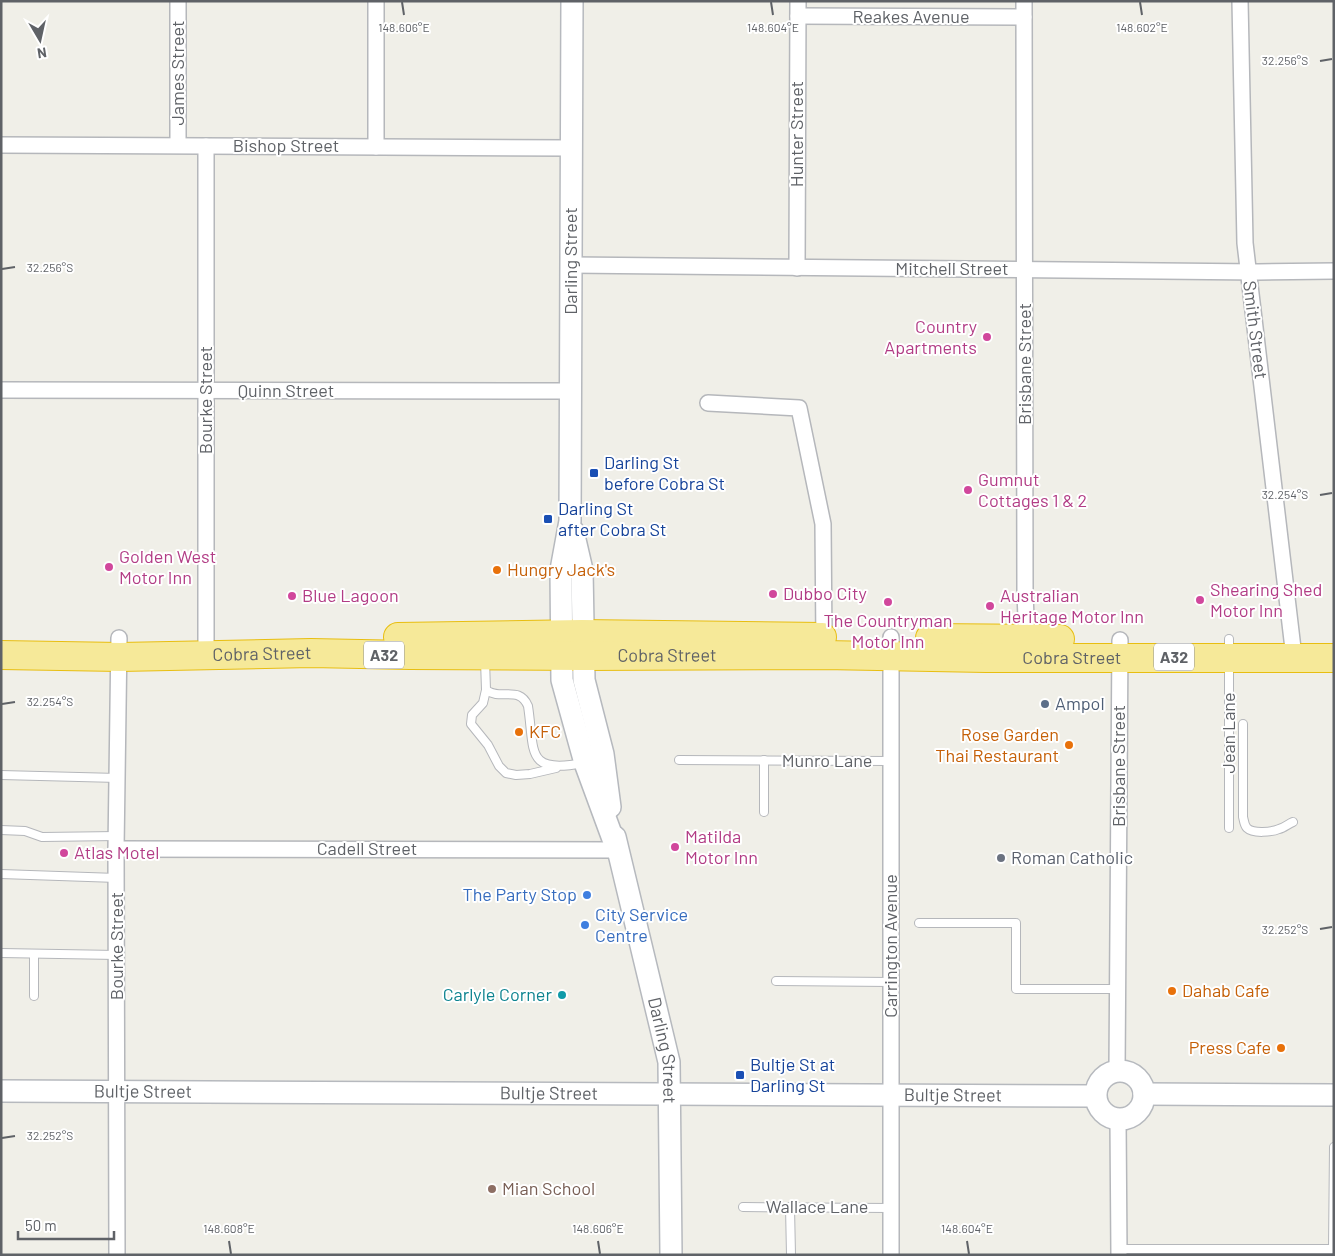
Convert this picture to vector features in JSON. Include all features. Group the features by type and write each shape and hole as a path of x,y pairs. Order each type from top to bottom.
{"highway":[{"name":"Cobra Street","path":"1,638 120,648"},
{"name":"Cobra Street","path":"206,647 313,638 572,645 824,646 891,646 1026,639 1120,649 1293,648 1334,640"},
{"name":"Cobra Street","path":"1,655 120,648 206,647 311,653 485,656 572,645"},
{"name":"Cobra Street","path":"891,646 1077,658 1120,649"},
{"name":"Cobra Street","path":"1293,648 1334,658"}],"street":[{"name":"James Street","path":"178,1 178,146"},
{"path":"376,1 376,147"},
{"name":"Darling Street","path":"572,1 570,521 582,570 572,645 562,680 584,761 617,850"},
{"name":"Brisbane Street","path":"1024,1 1026,639"},
{"name":"Smith Street","path":"1240,1 1247,272 1293,648"},
{"name":"Reakes Avenue","path":"798,9 1024,17"},
{"name":"Hunter Street","path":"796,268 798,9"},
{"name":"Bishop Street","path":"1,145 571,148"},
{"name":"Bourke Street","path":"206,146 206,647"},
{"name":"Mitchell Street","path":"571,265 1247,272 1334,271"},
{"name":"Quinn Street","path":"1,390 570,391"},
{"path":"708,403 798,408 822,524 824,646"},
{"path":"1026,639 1031,649 1036,652 1077,658"},
{"name":"Darling Street","path":"572,645 584,680 603,754 617,850 669,1062 671,1255"},
{"name":"Carrington Avenue","path":"890,1255 891,646"},
{"name":"Bourke Street","path":"117,1255 116,842 120,648"},
{"name":"Brisbane Street","path":"1117,1071 1120,649"},
{"name":"Cadell Street","path":"116,842 617,850"},
{"path":"1117,1071 1132,1074 1142,1086 1144,1094 1140,1110 1134,1116 1118,1120 1104,1115 1095,1096 1099,1082 1110,1073 1117,1071"},
{"name":"Bultje Street","path":"1,1091 1095,1096"},
{"path":"1144,1094 1334,1095"},
{"path":"1118,1120 1119,1252"}],"lane":[{"name":"Jean Lane","path":"1229,648 1229,828"},
{"path":"485,656 486,690 483,703 472,715 471,724 492,750 502,770 516,775 530,774 584,761"},
{"path":"486,690 494,694 523,696 528,706 533,748 536,756 547,765 584,761"},
{"path":"584,761 588,698"},
{"path":"1243,724 1244,823 1247,828 1252,830 1271,831 1278,830 1293,822"},
{"name":"Munro Lane","path":"680,760 891,761"},
{"name":"Munro Lane","path":"764,760 764,812"},
{"path":"1,775 118,778"},
{"path":"1,830 25,831 42,837 116,842"},
{"path":"1,874 116,878"},
{"path":"918,923 1016,923 1016,989 1118,989"},
{"path":"1,953 117,955"},
{"path":"34,954 34,996"},
{"path":"776,981 891,982"},
{"path":"1119,1252 1333,1249 1334,1147"},
{"name":"Wallace Lane","path":"743,1207 891,1208"},
{"path":"790,1207 791,1255"}],"place":[{"name":"Country Apartments","path":"987,337"},
{"name":"Darling St before Cobra St","path":"594,473"},
{"name":"Gumnut Cottages 1 & 2","path":"968,490"},
{"name":"Darling St after Cobra St","path":"548,519"},
{"name":"Golden West Motor Inn","path":"109,567"},
{"name":"Hungry Jack's","path":"497,570"},
{"name":"Dubbo City","path":"773,594"},
{"name":"Blue Lagoon","path":"292,596"},
{"name":"Shearing Shed Motor Inn","path":"1200,600"},
{"name":"The Countryman Motor Inn","path":"888,602"},
{"name":"Australian Heritage Motor Inn","path":"990,606"},
{"name":"Ampol","path":"1045,704"},
{"name":"KFC","path":"519,732"},
{"name":"Rose Garden Thai Restaurant","path":"1069,745"},
{"name":"Matilda Motor Inn","path":"675,847"},
{"name":"Atlas Motel","path":"64,853"},
{"name":"Roman Catholic","path":"1001,858"},
{"name":"The Party Stop","path":"587,895"},
{"name":"City Service Centre","path":"585,925"},
{"name":"Dahab Cafe","path":"1172,991"},
{"name":"Carlyle Corner","path":"562,995"},
{"name":"Press Cafe","path":"1281,1048"},
{"name":"Bultje St at Darling St","path":"740,1075"},
{"name":"Mian School","path":"492,1189"}]}
